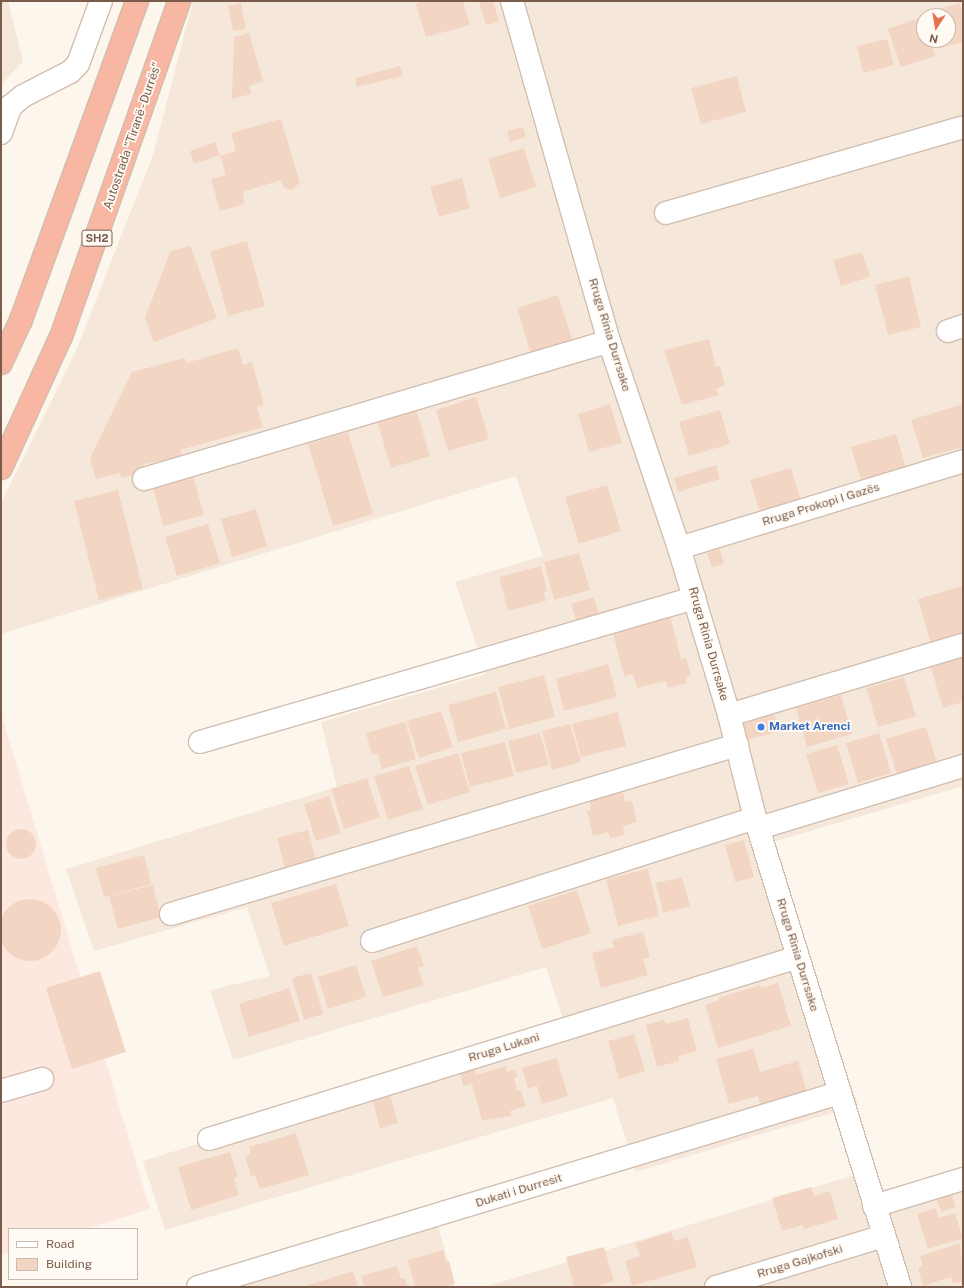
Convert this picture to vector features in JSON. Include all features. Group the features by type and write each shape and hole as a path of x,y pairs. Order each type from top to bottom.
{"highway":[{"path":"1,363 21,320 137,1"},
{"name":"Autostrada \"Tiranë - Durrës\"","path":"1,468 62,334 179,1"}],"street":[{"path":"1,133 12,106 23,96 70,72 78,64 101,1"},
{"name":"Rruga Rinia Durrsake","path":"512,1 609,341 679,548 729,715 757,823 900,1287"},
{"path":"666,214 963,127"},
{"path":"144,479 609,341"},
{"name":"Rruga Prokopi I Gazës","path":"679,548 963,461"},
{"path":"200,742 694,598"},
{"path":"729,715 963,645"},
{"path":"171,914 737,745"},
{"path":"372,941 757,823 963,766"},
{"name":"Rruga Lukani","path":"209,1139 798,957"},
{"path":"1,1091 42,1079"},
{"name":"Dukati i Durresit","path":"198,1287 839,1093"},
{"path":"874,1206 963,1179"},
{"name":"Rruga Gajkofski","path":"716,1287 884,1236"}],"shaded area":[{"path":"1,1 8,1 23,61 1,85"},
{"path":"193,1 963,1 963,786 766,844 858,1105 636,1172 613,1098 165,1230 143,1161 566,1028 546,967 233,1060 210,990 270,976 247,907 94,951 66,869 337,787 321,722 486,674 455,582 543,556 516,476 1,634 1,503 76,351 153,155"},
{"path":"1,713 150,1209 89,1228 8,1228 8,1253 1,1255"},
{"path":"871,1170 881,1207 963,1182 963,1287 484,1287"},
{"path":"436,1218 455,1287 214,1287"}],"building":[{"path":"426,1 463,1 470,25 426,37 416,4"},
{"path":"479,1 493,1 499,22 486,25"},
{"path":"241,3 246,29 233,31 228,6"},
{"path":"960,3 963,14 963,42 956,44 956,8 941,8"},
{"path":"916,19 916,48 932,48 935,56 901,67 888,29"},
{"path":"249,33 263,81 249,86 251,94 232,99 234,37"},
{"path":"887,39 894,65 863,73 857,46"},
{"path":"400,66 403,76 357,87 355,78"},
{"path":"737,76 746,112 701,124 691,88"},
{"path":"281,119 300,183 291,190 284,188 281,180 243,192 244,204 220,211 211,179 226,175 220,156 236,151 231,133"},
{"path":"523,127 526,137 510,142 507,131"},
{"path":"215,142 220,155 194,164 190,151"},
{"path":"524,148 536,187 500,198 488,159"},
{"path":"462,178 470,208 439,217 430,187"},
{"path":"247,241 265,306 228,316 210,251"},
{"path":"190,245 217,318 154,342 145,318 170,252"},
{"path":"862,252 870,277 841,286 833,260"},
{"path":"909,276 921,327 888,335 875,285"},
{"path":"558,295 573,342 531,354 517,308"},
{"path":"709,339 716,367 720,366 725,385 716,389 719,395 682,405 664,350"},
{"path":"238,348 243,365 252,362 264,405 257,407 263,427 180,450 182,457 143,464 145,471 121,478 120,473 96,479 90,458 132,372 185,358 186,363"},
{"path":"476,397 489,439 448,451 436,410"},
{"path":"610,404 622,443 589,452 578,414"},
{"path":"963,404 963,447 923,458 911,420"},
{"path":"416,409 430,456 391,468 377,421"},
{"path":"720,410 730,444 689,456 679,422"},
{"path":"348,432 373,514 333,526 308,444"},
{"path":"896,434 908,475 863,487 851,447"},
{"path":"716,465 720,479 678,492 674,478"},
{"path":"791,468 802,504 761,516 750,480"},
{"path":"193,476 204,515 163,526 153,487"},
{"path":"607,485 621,531 579,544 565,497"},
{"path":"118,490 143,589 99,600 74,501"},
{"path":"256,509 267,546 232,557 221,519"},
{"path":"208,524 220,563 177,576 165,537"},
{"path":"720,549 724,564 712,567 707,553"},
{"path":"579,553 590,590 554,600 544,562"},
{"path":"541,566 547,591 544,593 546,601 508,611 499,577"},
{"path":"962,586 963,635 931,644 918,599"},
{"path":"594,597 601,621 578,628 571,604"},
{"path":"669,612 681,659 686,658 691,675 686,677 687,683 668,688 666,681 637,688 633,674 624,676 611,626"},
{"path":"963,654 963,702 943,708 930,664"},
{"path":"608,664 617,697 564,711 556,679"},
{"path":"544,675 555,717 509,729 498,687"},
{"path":"904,677 916,716 878,727 866,688"},
{"path":"496,692 506,729 458,742 448,705"},
{"path":"841,695 852,734 807,747 796,708"},
{"path":"441,711 453,747 419,758 407,721"},
{"path":"618,712 626,746 581,757 572,724"},
{"name":"Market Arenci","path":"774,714 779,731 748,740 743,724"},
{"path":"405,722 416,759 382,769 378,754 372,754 366,733"},
{"path":"570,724 581,762 552,770 542,731"},
{"path":"926,727 938,766 898,778 886,739"},
{"path":"540,733 549,765 516,773 508,741"},
{"path":"879,733 891,773 858,783 846,743"},
{"path":"505,742 514,776 470,787 461,753"},
{"path":"837,745 849,784 818,793 806,754"},
{"path":"458,753 470,792 428,805 415,766"},
{"path":"409,766 423,809 388,820 374,776"},
{"path":"367,778 380,817 344,829 331,789"},
{"path":"623,792 625,802 632,801 637,822 623,826 625,835 610,838 608,832 593,836 587,811 591,810 589,800"},
{"path":"329,796 341,833 316,841 304,804"},
{"path":"21,829 32,833 36,844 32,855 21,859 10,855 6,844 10,833"},
{"path":"308,830 317,864 286,872 277,838"},
{"path":"744,840 754,877 735,882 725,845"},
{"path":"144,855 151,884 104,897 96,868"},
{"path":"648,869 659,916 618,926 606,879"},
{"path":"682,877 690,906 663,913 656,883"},
{"path":"336,884 349,926 284,946 271,903"},
{"path":"153,885 161,917 118,929 109,896"},
{"path":"577,890 591,933 542,949 528,906"},
{"path":"30,899 47,904 52,908 56,913 61,930 56,947 52,952 47,956 30,961 13,956 8,952 4,947 -1,930 4,913 8,908 13,904"},
{"path":"643,932 650,957 643,959 648,975 601,988 592,953 614,947 612,940"},
{"path":"417,946 424,966 418,968 424,985 383,997 371,961"},
{"path":"356,965 366,997 328,1009 318,977"},
{"path":"100,971 126,1052 72,1069 46,988"},
{"path":"311,973 323,1014 304,1020 292,978"},
{"path":"778,983 791,1026 718,1048 705,1005 719,1000 718,998 760,985 761,988"},
{"path":"289,988 300,1021 249,1037 239,1004"},
{"path":"688,1018 697,1051 678,1056 679,1061 657,1067 646,1025 664,1020 666,1024"},
{"path":"634,1034 645,1071 619,1079 608,1041"},
{"path":"753,1049 760,1072 798,1061 809,1099 762,1111 758,1096 729,1104 716,1059"},
{"path":"557,1058 568,1096 542,1104 537,1086 528,1088 522,1068"},
{"path":"473,1066 476,1075 506,1066 507,1072 515,1069 517,1077 514,1078 517,1091 521,1090 526,1106 510,1111 512,1116 482,1120 472,1084 463,1086 459,1071"},
{"path":"390,1094 398,1123 380,1128 372,1099"},
{"path":"296,1133 309,1175 260,1189 255,1175 251,1176 245,1156 251,1154 249,1147"},
{"path":"230,1152 238,1177 234,1178 239,1195 191,1210 178,1167"},
{"path":"811,1187 814,1196 830,1191 838,1219 804,1229 803,1225 782,1231 772,1198"},
{"path":"952,1195 956,1207 941,1212 937,1200"},
{"path":"936,1208 939,1218 955,1213 963,1238 928,1249 917,1214"},
{"path":"671,1232 674,1241 688,1237 697,1267 632,1286 625,1261 640,1256 635,1243"},
{"path":"960,1243 963,1281 953,1284 951,1277 923,1286 918,1268 923,1266 920,1256"},
{"path":"604,1247 614,1281 594,1287 574,1287 566,1257"},
{"path":"443,1250 446,1262 449,1261 455,1284 443,1287 415,1287 408,1260"},
{"path":"397,1266 401,1279 405,1278 407,1287 364,1287 361,1276"},
{"path":"353,1271 358,1287 302,1287"}],"place":[{"name":"Market Arenci","path":"761,727"}]}
